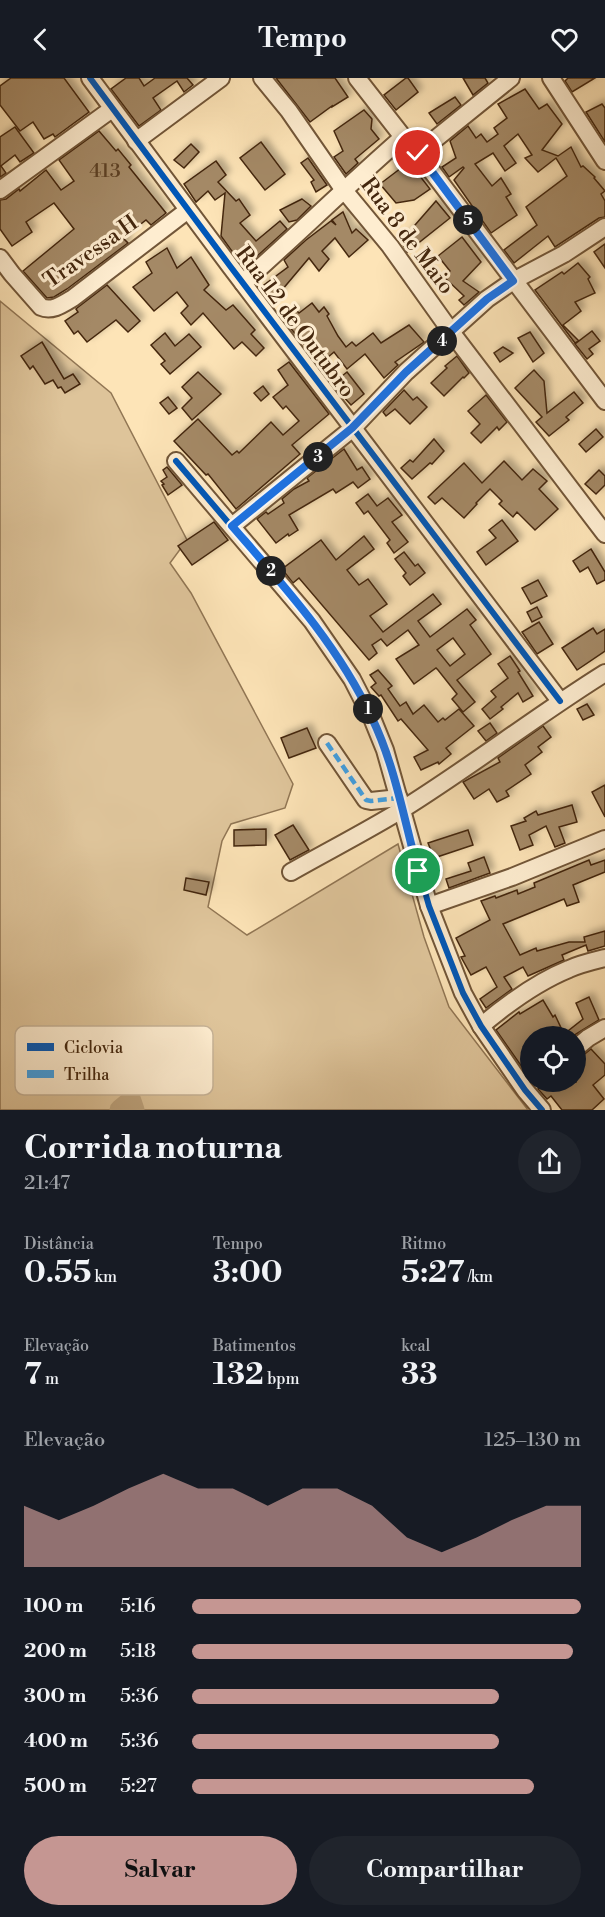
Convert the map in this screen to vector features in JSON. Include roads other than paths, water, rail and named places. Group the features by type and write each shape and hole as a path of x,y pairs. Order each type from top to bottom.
{"street":[{"name":"Rua 12 de Outubro","path":"90,78 560,701"},
{"path":"136,141 221,78"},
{"name":"Rua 8 de Maio","path":"262,78 289,111 343,189 390,246 452,333 605,534"},
{"path":"357,78 418,153 605,401"},
{"path":"418,153 511,78"},
{"path":"551,78 605,161"},
{"path":"0,190 112,109"},
{"path":"243,283 403,136"},
{"name":"Travessa H","path":"0,258 41,307 54,308 73,298 188,210"},
{"path":"232,526 352,428 406,372 452,333 487,299 513,281 564,254 605,227"},
{"path":"176,461 312,621 352,679 386,750 429,906 455,974 481,1026 520,1073"},
{"path":"291,872 401,803 488,753 560,701 605,673"},
{"path":"327,742 366,800 401,803"},
{"path":"429,906 512,877 605,839"},
{"path":"481,1026 524,993 546,980 573,967 605,958"},
{"path":"586,1040 605,1028"},
{"path":"534,1092 542,1110"}],"waterway":[{"path":"120,1110 131,1101 134,1110"}]}
